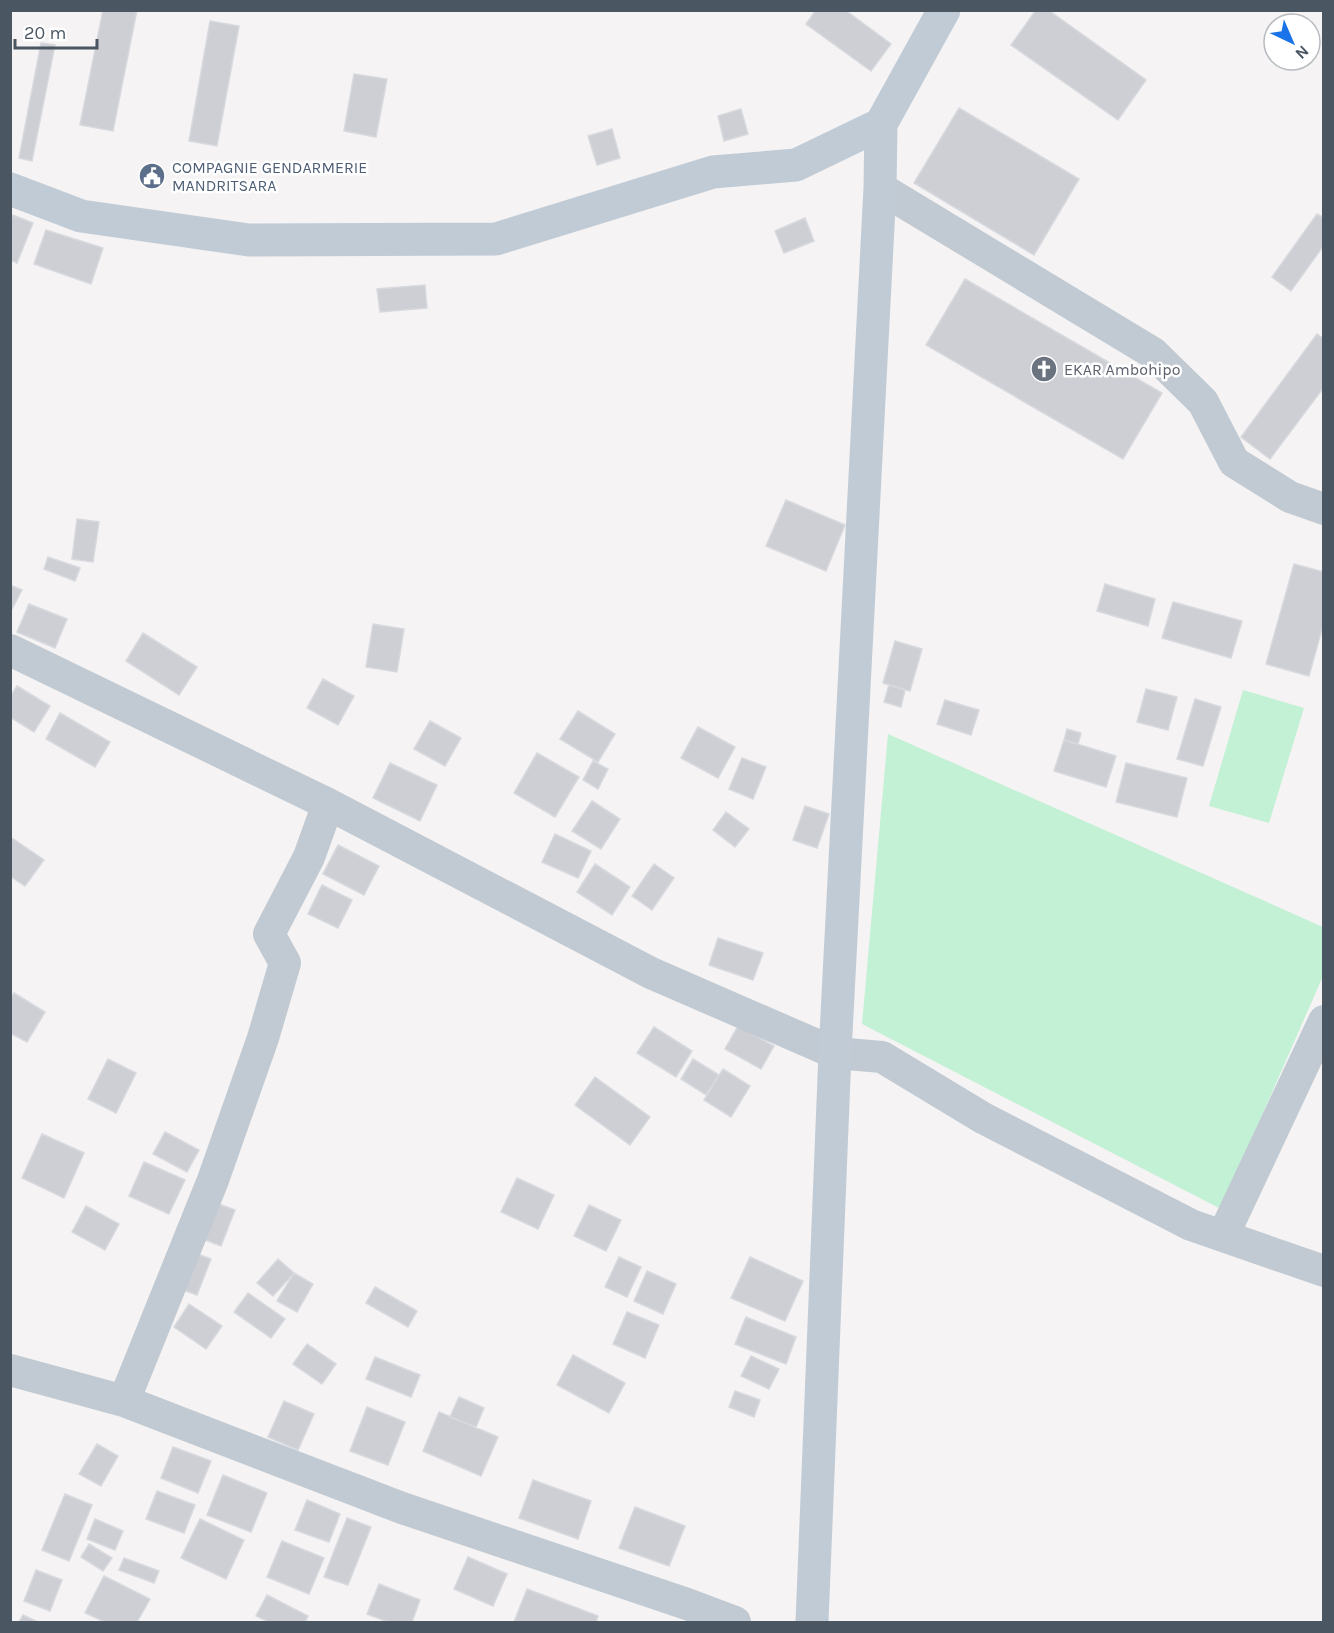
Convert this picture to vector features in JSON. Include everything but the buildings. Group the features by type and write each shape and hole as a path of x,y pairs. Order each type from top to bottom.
{"street":[{"path":"812,1623 835,1053 880,188 881,124 939,15"},
{"path":"10,189 81,216 249,240 496,239 713,172 796,165 881,124"},
{"path":"880,188 1153,353 1203,402 1234,462 1290,497 1323,509"},
{"path":"10,650 328,804 651,973 835,1053 882,1057 983,1118 1191,1226 1323,1271"},
{"path":"124,1401 213,1180 263,1038 285,963 268,934 309,857 328,804"},
{"path":"1223,1236 1323,1021"},
{"path":"10,1370 124,1401 402,1508 687,1604 735,1623"}],"green space":[{"path":"1243,690 1304,708 1269,823 1209,806"},
{"path":"888,734 1323,927 1323,976 1221,1209 862,1024"}],"place":[{"name":"COMPAGNIE GENDARMERIE MANDRITSARA","path":"152,176"},
{"name":"EKAR Ambohipo","path":"1044,369"}]}
